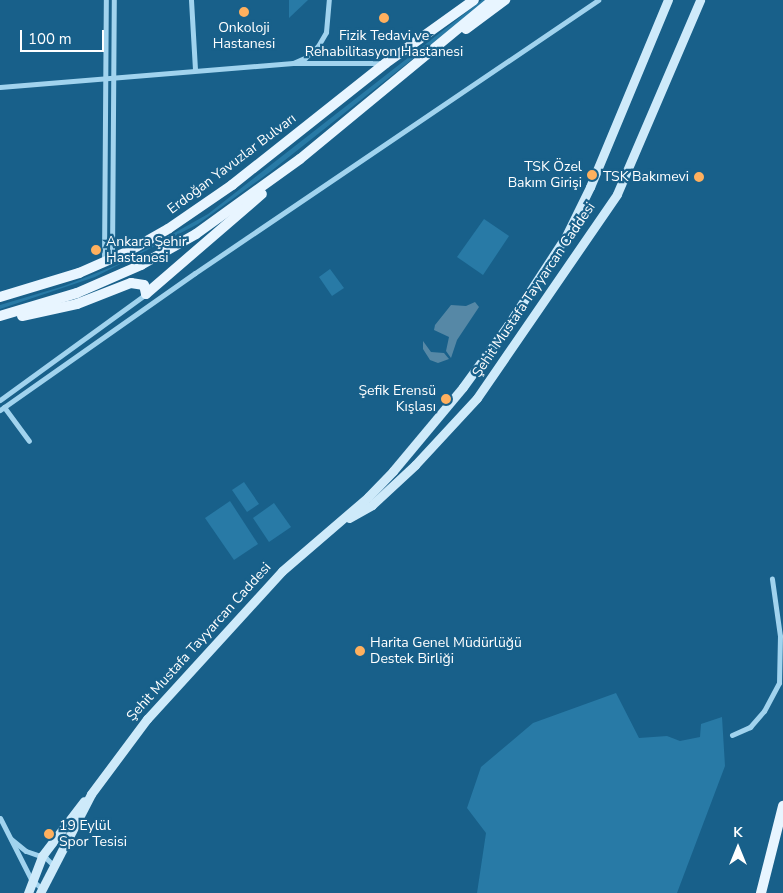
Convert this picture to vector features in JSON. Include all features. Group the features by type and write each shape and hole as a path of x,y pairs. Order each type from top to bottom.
{"main road":[{"name":"Erdoğan Yavuzlar Bulvarı","path":"0,296 66,277 108,260 152,238 216,197 386,63 473,0"},
{"path":"0,318 77,304 131,283 141,283 146,294 235,219 300,159 493,0"},
{"path":"401,74 505,0"},
{"name":"Şehit Mustafa Tayyarcan Caddesi","path":"28,893 31,879 42,856 62,826 91,794 147,719 282,571 340,522 393,471 463,387 566,236 603,160 668,0"},
{"name":"Şehit Mustafa Tayyarcan Caddesi","path":"340,522 362,512 378,499 415,465 477,398 617,194 700,0"},
{"path":"0,318 77,293 156,257 223,216 300,159"},
{"path":"463,387 477,398"},
{"name":"Şehit Mustafa Tayyarcan Caddesi","path":"41,891 91,794"},
{"path":"762,893 783,806"}],"street":[{"path":"106,0 105,77 108,260"},
{"path":"108,260 114,0"},
{"path":"191,0 195,70"},
{"path":"292,63 305,58 322,39 326,32 329,0"},
{"path":"29,441 2,408 195,273 598,0"},
{"path":"0,87 292,63 386,63"},
{"path":"0,400 146,294"},
{"path":"732,735 750,727 764,712 779,683 780,636 772,579"},
{"path":"0,818 31,879 41,891"},
{"path":"9,837 26,852 42,856 53,865"}],"shaded area":[{"path":"289,0 308,0 289,18"},
{"path":"482,0 487,0 270,172 198,224 95,277 0,309 0,305 64,286 119,264 208,214"},
{"path":"484,219 509,236 483,275 457,257"},
{"path":"330,269 344,288 332,296 319,277"},
{"path":"475,302 479,307 457,340 451,358 446,351 449,337 434,330 435,325 451,305 466,306"},
{"path":"423,341 431,352 444,353 449,359 438,363 430,360 423,349"},
{"path":"244,482 259,504 247,512 232,490"},
{"path":"230,501 258,544 234,560 205,518"},
{"path":"274,503 291,527 269,542 253,518"},
{"path":"616,693 639,738 667,736 680,741 700,737 701,724 722,717 725,766 677,893 477,893 486,833 467,808 481,767 533,723"}],"place":[{"name":"Onkoloji Hastanesi","path":"244,12"},
{"name":"Fizik Tedavi ve Rehabilitasyon Hastanesi","path":"384,18"},
{"name":"TSK Özel Bakım Girişi","path":"592,175"},
{"name":"TSK Bakımevi","path":"699,177"},
{"name":"Ankara Şehir Hastanesi","path":"96,250"},
{"name":"Şefik Erensü Kışlası","path":"446,399"},
{"name":"Harita Genel Müdürlüğü Destek Birliği","path":"360,651"},
{"name":"19 Eylül Spor Tesisi","path":"49,834"}]}
